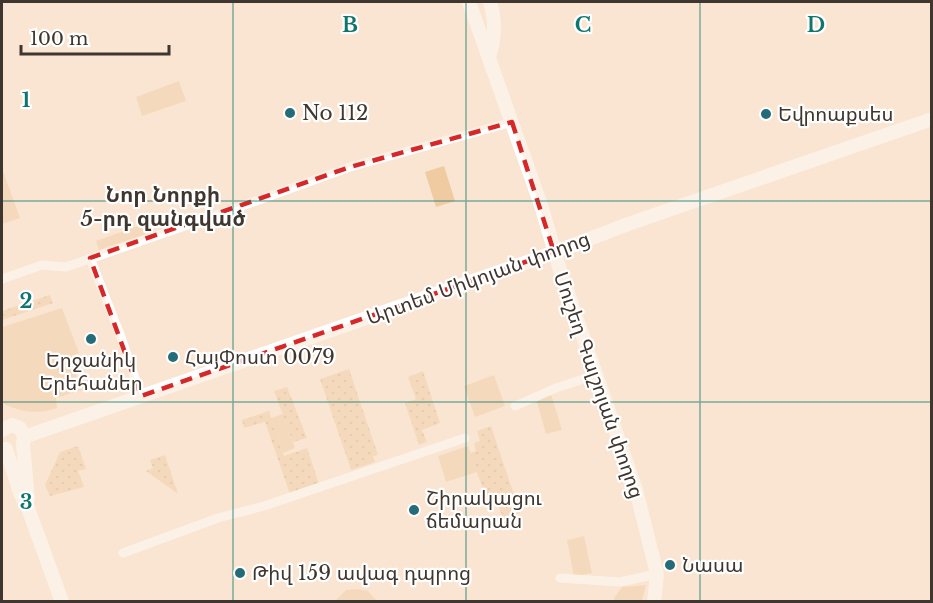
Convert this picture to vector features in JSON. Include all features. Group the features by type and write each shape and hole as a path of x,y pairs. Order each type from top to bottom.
{"main road":[{"name":"Մուշեղ Գալշոյան փողոց","path":"469,2 541,204 555,252 636,490 657,574 654,602"},
{"path":"489,57 494,40 493,12 490,2"},
{"name":"Արտեմ Միկոյան փողոց","path":"4,447 14,450 24,441 141,396 555,252 631,222 932,119"},
{"path":"2,430 8,426 20,428 24,441 28,508"},
{"path":"4,447 62,602"}],"street":[{"path":"2,279 42,265 66,267 350,167 512,123"},
{"path":"90,258 141,396"},
{"path":"515,406 556,388 596,375"},
{"path":"123,553 218,518 264,506 465,438"},
{"path":"560,578 620,582 657,574"}],"highlighted area":[{"path":"512,122 554,252 141,396 90,258 350,167"}],"shaded area":[{"path":"179,81 186,101 142,116 136,97"},
{"path":"444,166 455,201 436,207 425,172"},
{"path":"2,168 20,218 2,224"},
{"path":"146,223 149,233 99,250 96,241"},
{"path":"50,295 53,303 2,320 2,311"},
{"path":"62,308 79,353 72,356 78,373 76,376 82,390 56,398 57,408 43,411 16,409 2,403 2,327"},
{"path":"349,369 378,455 373,456 375,462 351,470 320,379"},
{"path":"423,371 440,423 422,430 427,442 419,445 405,403 416,399 408,377"},
{"path":"494,375 505,406 475,417 464,386"},
{"path":"287,387 307,438 293,442 274,391"},
{"path":"551,394 562,430 546,434 536,399"},
{"path":"269,411 284,456 307,448 319,484 290,494 265,422 244,428 242,420"},
{"path":"283,414 295,448 283,453 271,418"},
{"path":"491,426 520,513 503,519 497,501 488,503 470,453 476,451 474,443 480,441 477,431"},
{"path":"78,446 86,469 78,471 84,487 50,496 45,485 60,452"},
{"path":"468,446 477,472 446,482 438,456"},
{"path":"165,455 178,494 146,471 153,468 150,460"},
{"path":"584,536 592,573 574,577 567,540"},
{"path":"646,585 642,601 615,601 614,598 622,587"},
{"path":"346,590 368,591 377,601 335,601"}],"place":[{"name":"No 112","path":"290,113"},
{"name":"Եվրոաքսես","path":"766,114"},
{"name":"Երջանիկ Երեհաներ","path":"91,339"},
{"name":"ՀայՓոստ 0079","path":"173,357"},
{"name":"Շիրակացու ճեմարան","path":"414,510"},
{"name":"Նասա","path":"670,565"},
{"name":"Թիվ 159 ավագ դպրոց","path":"240,573"}],"district":[{"name":"Նոր Նորքի 5-րդ զանգված","path":"163,207"}]}
